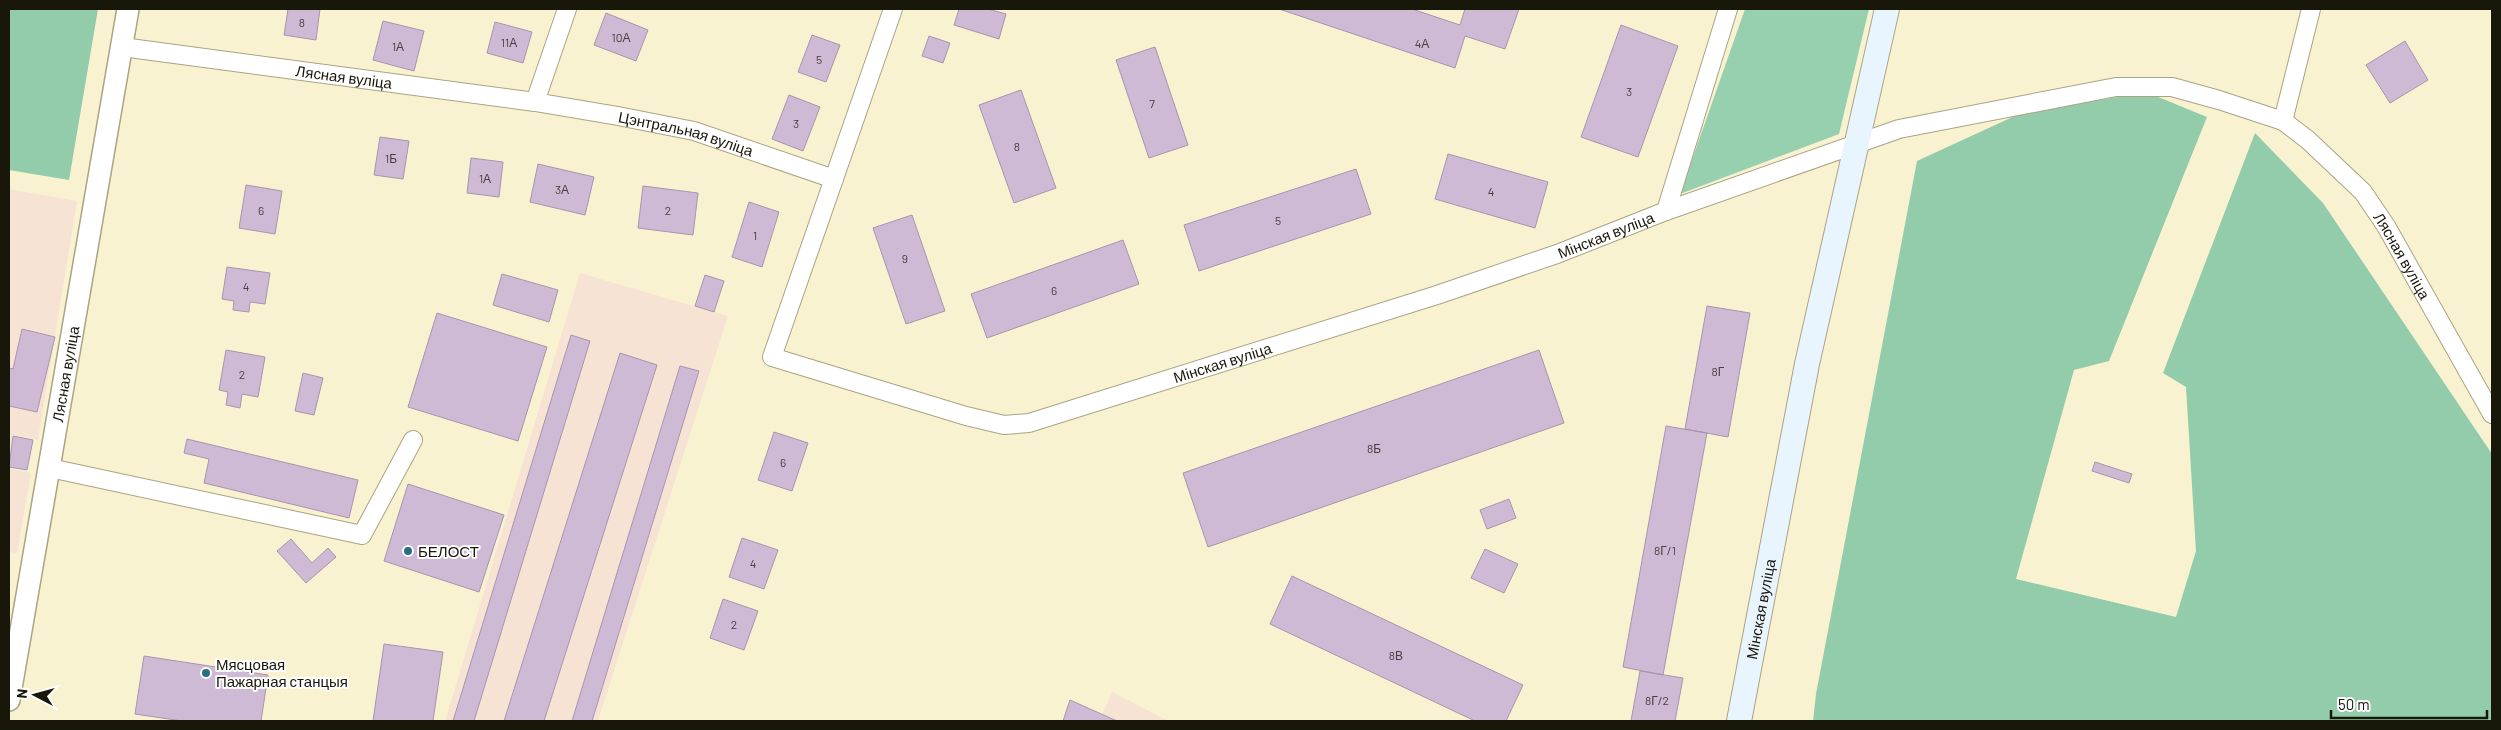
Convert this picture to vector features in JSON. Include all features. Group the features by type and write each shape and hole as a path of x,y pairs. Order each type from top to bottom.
{"main road":[{"name":"Мінская вуліца","path":"1739,721 1808,364 1887,9"}],"street":[{"name":"Лясная вуліца","path":"9,700 128,9"},
{"path":"535,102 568,9"},
{"path":"834,179 893,9"},
{"name":"Мінская вуліца","path":"1666,211 1728,9"},
{"path":"1856,145 1900,129 2116,87 2172,87 2283,121 2311,9"},
{"name":"Лясная вуліца","path":"122,47 535,102"},
{"name":"Цэнтральная вуліца","path":"535,102 694,131 834,179"},
{"name":"Лясная вуліца","path":"2283,121 2308,140 2363,192 2386,226 2492,414"},
{"name":"Мінская вуліца","path":"834,179 772,357 966,416 1004,425 1023,424 1172,380 1437,295 1557,254 1666,211 1856,145"},
{"path":"50,468 362,534 413,440"}],"shaded area":[{"path":"9,189 77,201 38,440 12,435 9,455"},
{"path":"580,273 728,316 598,721 445,721"},
{"path":"9,468 31,473 17,554 9,551"},
{"path":"1112,692 1169,721 1099,721"}],"green space":[{"path":"9,9 98,9 69,180 9,170"},
{"path":"1745,9 1869,9 1839,134 1680,194"},
{"path":"2146,92 2207,117 2109,361 2074,370 2016,579 2176,617 2196,551 2186,387 2163,373 2255,133 2323,203 2492,454 2492,721 1813,721 1816,694 1917,161 2019,114"}],"building":[{"path":"288,9 320,9 316,40 284,35"},
{"path":"959,9 988,9 1006,14 999,39 954,25"},
{"path":"1279,9 1412,9 1460,25 1465,9 1519,9 1505,49 1465,36 1455,68"},
{"path":"606,13 648,30 636,61 594,45"},
{"path":"383,21 424,31 414,71 373,60"},
{"path":"495,22 532,32 523,63 487,53"},
{"path":"1621,25 1678,46 1638,157 1581,137"},
{"path":"812,35 840,45 826,82 798,72"},
{"path":"929,36 950,43 943,63 922,56"},
{"path":"2405,41 2428,80 2390,103 2366,65"},
{"path":"1155,47 1188,145 1149,158 1116,60"},
{"path":"1021,90 1056,188 1014,203 979,105"},
{"path":"789,95 820,107 803,151 772,139"},
{"path":"380,137 409,141 403,179 374,175"},
{"path":"1448,154 1548,182 1535,228 1435,199"},
{"path":"471,158 503,162 499,197 467,193"},
{"path":"538,164 594,177 585,215 530,202"},
{"path":"1356,169 1371,214 1199,271 1184,225"},
{"path":"246,185 282,191 275,234 239,228"},
{"path":"643,186 698,193 693,235 638,228"},
{"path":"749,202 779,212 762,267 732,257"},
{"path":"912,215 945,311 906,324 873,228"},
{"path":"1123,240 1139,284 987,338 971,294"},
{"path":"227,267 270,273 265,304 250,302 249,312 233,310 234,301 222,299"},
{"path":"502,274 558,290 549,322 493,305"},
{"path":"705,275 724,281 714,312 695,306"},
{"path":"1707,306 1750,313 1728,437 1685,429"},
{"path":"437,313 547,347 518,441 408,407"},
{"path":"22,329 55,337 37,412 9,406 9,368 13,369"},
{"path":"571,335 590,341 474,721 453,721"},
{"path":"226,350 265,357 258,397 242,394 240,408 226,405 228,392 219,390"},
{"path":"1539,350 1564,423 1208,547 1183,473"},
{"path":"620,353 657,365 544,721 504,721"},
{"path":"680,366 699,371 592,721 572,721"},
{"path":"303,373 323,378 314,415 295,411"},
{"path":"1666,426 1707,433 1663,675 1623,667"},
{"path":"774,432 808,443 792,491 758,480"},
{"path":"13,436 33,440 27,470 9,467"},
{"path":"187,439 358,480 349,518 204,483 209,459 184,453"},
{"path":"2095,462 2132,474 2129,483 2092,471"},
{"path":"408,484 504,515 479,592 384,561"},
{"path":"1509,499 1516,518 1487,529 1480,510"},
{"path":"742,538 778,550 764,589 729,577"},
{"path":"291,539 312,563 328,548 336,557 306,583 277,551"},
{"path":"1485,549 1518,564 1504,593 1471,578"},
{"path":"1292,576 1523,685 1506,721 1475,721 1270,624"},
{"path":"723,599 758,611 744,650 710,638"},
{"path":"384,644 443,652 433,721 373,721"},
{"path":"144,656 268,675 261,721 182,721 135,714"},
{"path":"1640,671 1683,678 1675,721 1631,721"},
{"path":"1070,700 1117,721 1063,721"}],"place":[{"name":"БЕЛОСТ","path":"408,551"},
{"name":"Мясцовая Пажарная станцыя","path":"206,673"}]}
